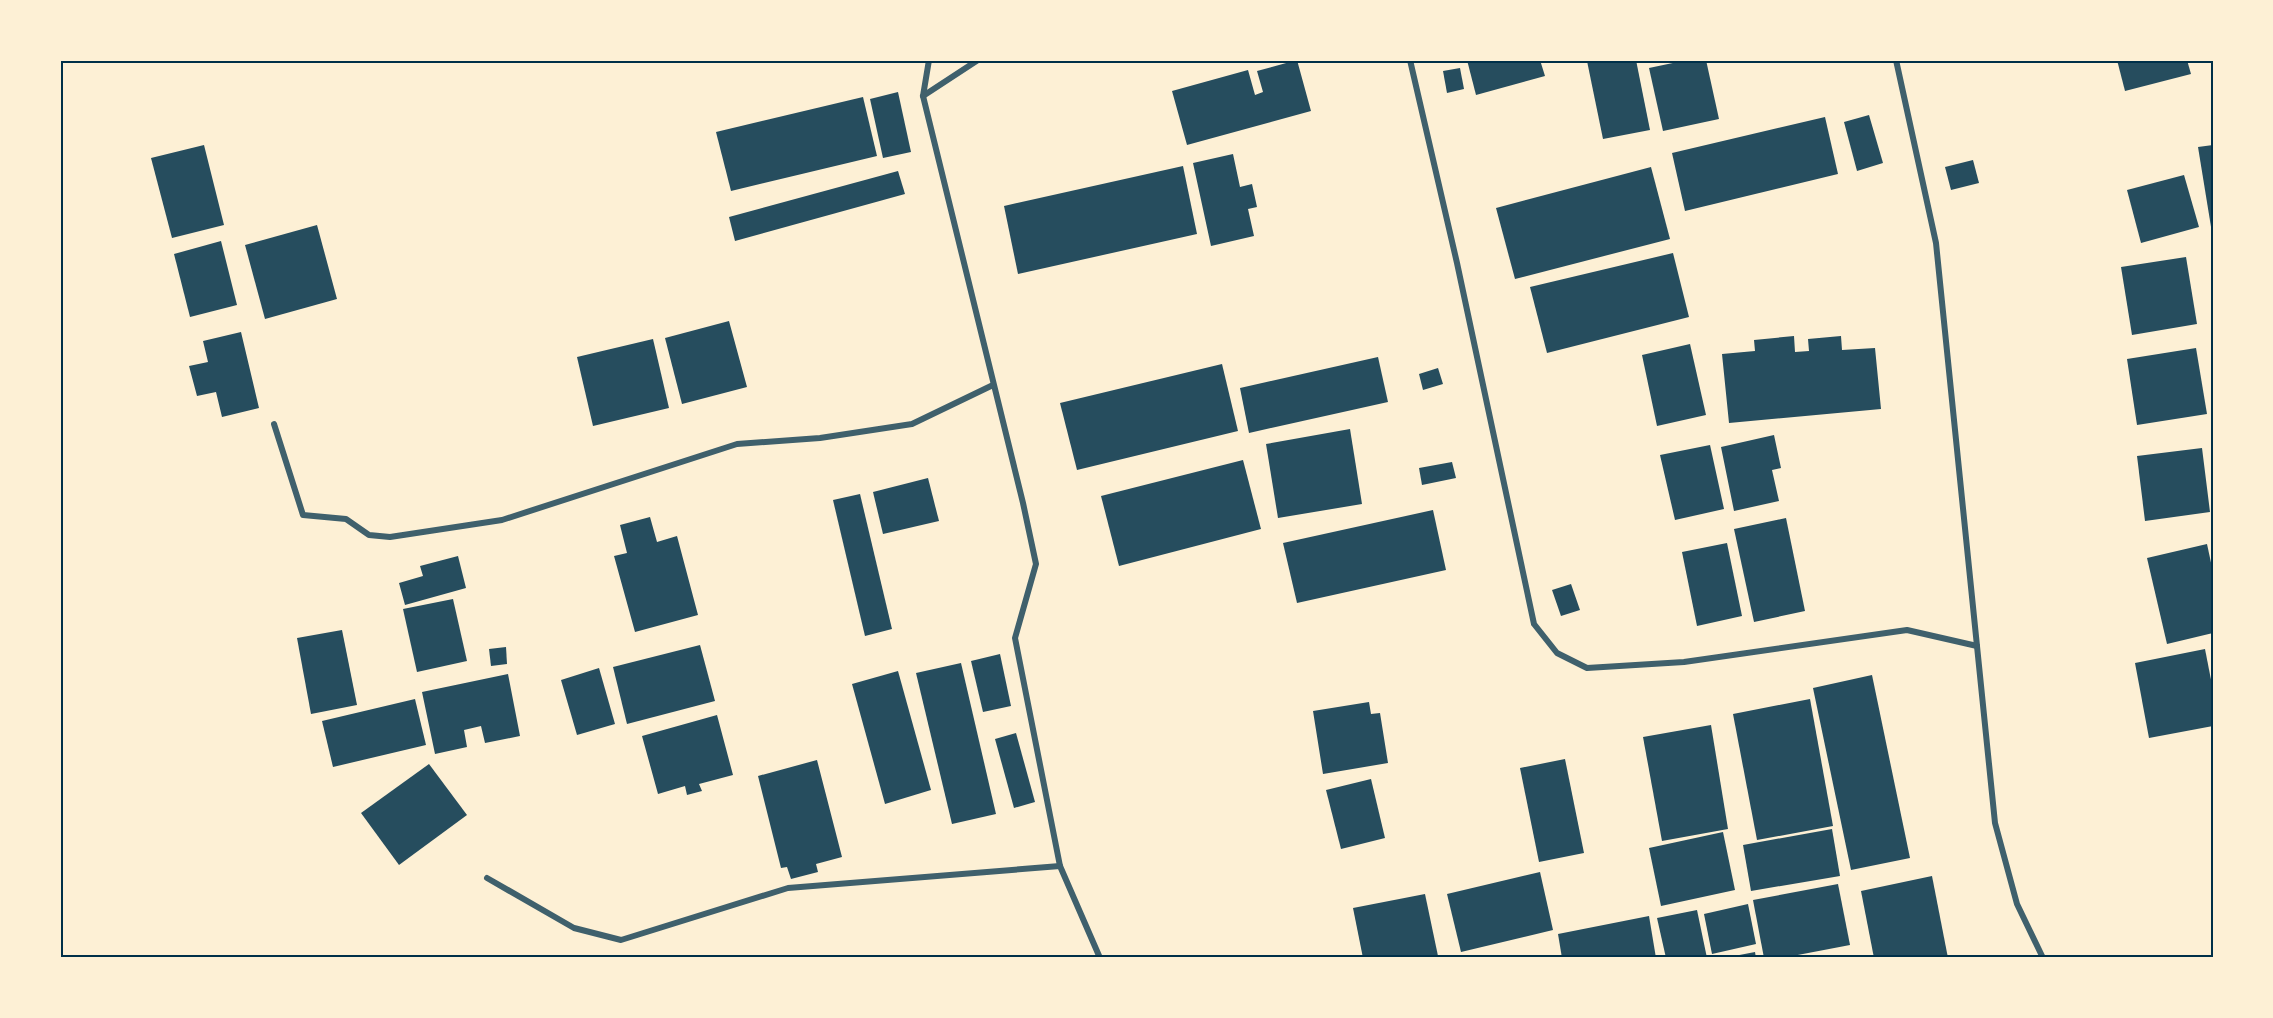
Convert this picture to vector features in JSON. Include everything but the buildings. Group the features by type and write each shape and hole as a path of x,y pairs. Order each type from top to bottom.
{"street":[{"path":"929,60 923,96 1036,564 1015,638 1060,866 1100,958"},
{"path":"923,96 978,60"},
{"path":"1410,60 1457,263 1534,624 1557,653 1587,668 1684,662 1907,630 1977,646"},
{"path":"1896,60 1936,243 1995,823 2017,904 2043,958"},
{"path":"274,424 303,515 346,519 369,535 390,537 502,520 737,444 820,438 912,424 993,386"},
{"path":"487,878 574,928 621,940 788,888 1060,866"}]}
